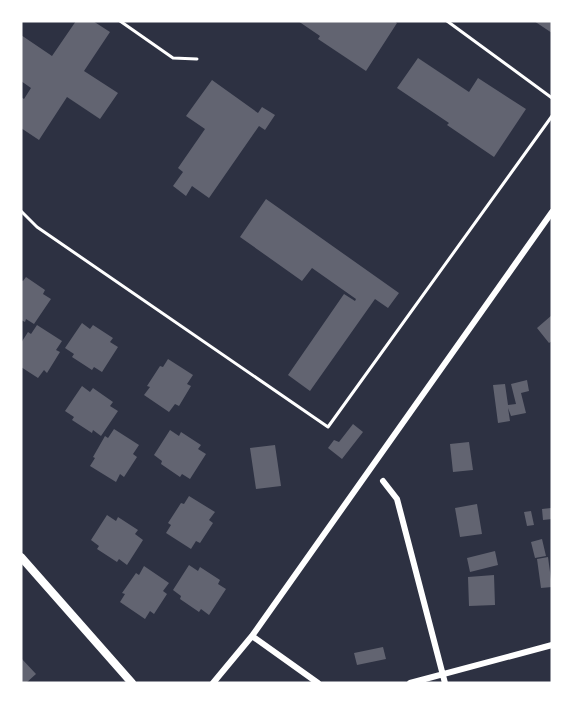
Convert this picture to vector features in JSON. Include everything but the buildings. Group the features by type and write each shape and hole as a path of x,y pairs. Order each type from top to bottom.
{"street":[{"path":"213,683 252,636 552,212"},
{"path":"383,481 398,499 445,683"},
{"path":"21,557 132,683"},
{"path":"252,636 318,683"},
{"path":"410,683 552,645"}],"lane":[{"path":"120,21 173,58 197,59"},
{"path":"447,21 552,98"},
{"path":"21,211 37,227 328,427 552,116"}]}
